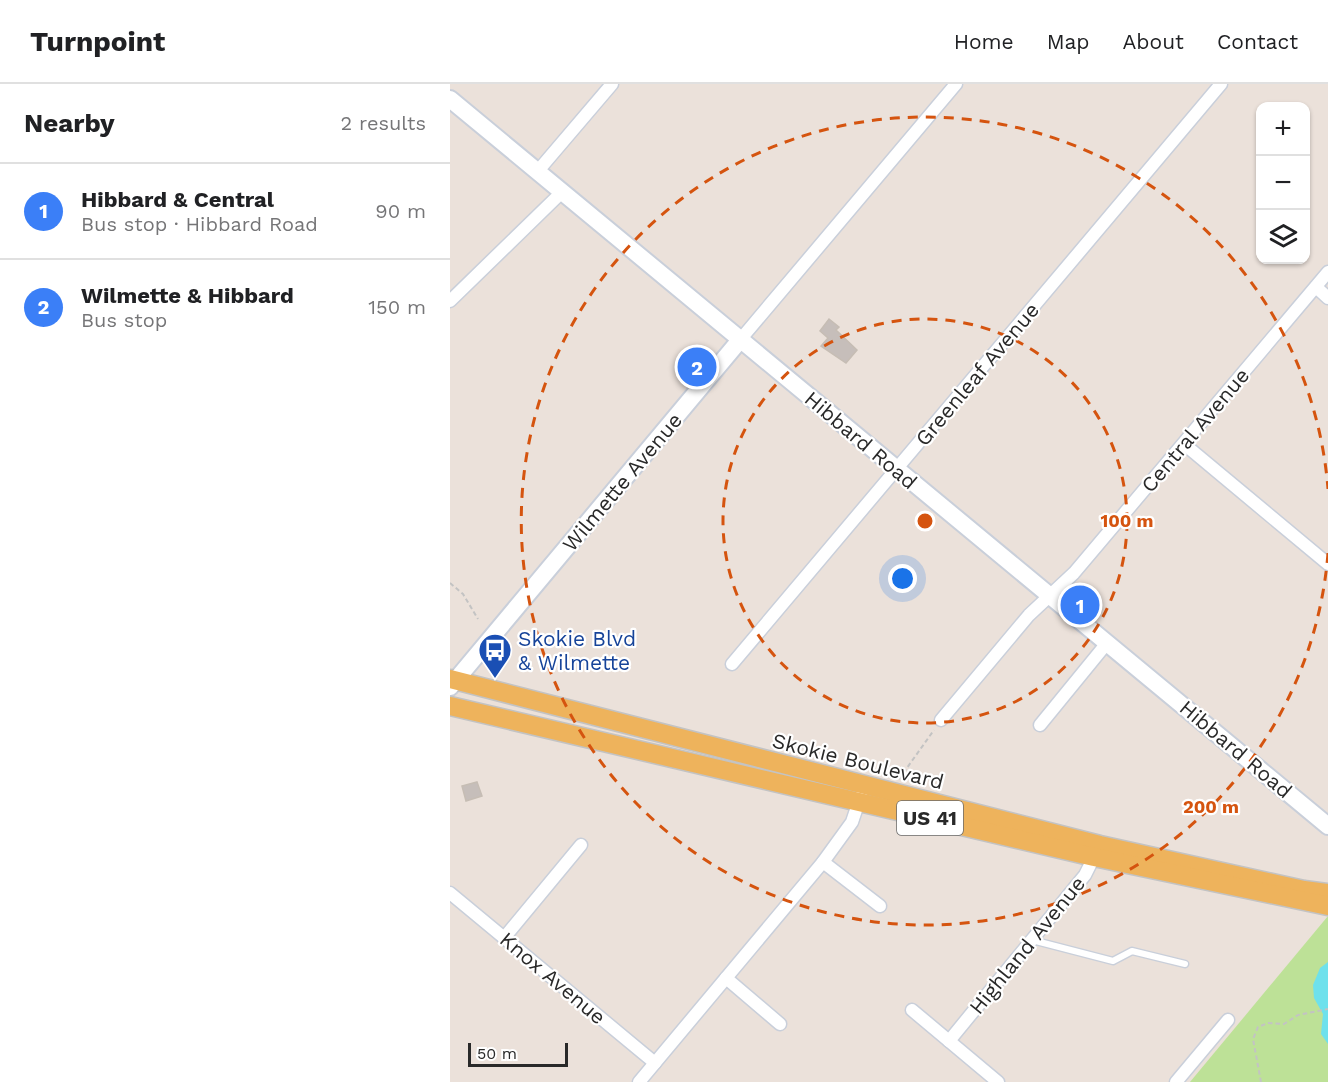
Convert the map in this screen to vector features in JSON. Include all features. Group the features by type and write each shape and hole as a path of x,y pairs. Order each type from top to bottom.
{"main road":[{"name":"Skokie Boulevard","path":"452,682 861,793 1328,906"},
{"name":"Skokie Boulevard","path":"450,706 861,793"},
{"name":"Skokie Boulevard","path":"1097,851 1328,893"}],"street":[{"path":"537,172 612,84"},
{"name":"Wilmette Avenue","path":"452,682 956,84"},
{"name":"Greenleaf Avenue","path":"732,664 1221,84"},
{"name":"Hibbard Road","path":"450,99 1328,826"},
{"path":"450,301 562,192"},
{"name":"Central Avenue","path":"941,720 1029,615 1074,573 1328,272"},
{"path":"1316,287 1328,298"},
{"path":"1184,444 1328,564"},
{"path":"1040,725 1107,643"},
{"path":"639,1082 823,862 852,822 861,793"},
{"path":"504,938 581,845"},
{"name":"Highland Avenue","path":"949,1041 1085,875 1097,851"},
{"path":"823,862 880,906"},
{"name":"Knox Avenue","path":"450,893 655,1063"},
{"path":"726,978 780,1024"},
{"path":"912,1010 998,1082"},
{"path":"1176,1082 1228,1020"}],"lane":[{"path":"1032,939 1113,962 1132,951 1185,964"}],"path":[{"path":"450,583 463,594 478,619"},
{"path":"898,780 941,720"},
{"path":"1262,1082 1252,1039 1255,1029 1264,1024 1284,1024 1298,1015 1328,1009"}],"green space":[{"path":"1328,916 1328,1082 1190,1082"}],"water":[{"path":"1328,962 1328,1044 1321,1034 1323,1014 1314,998 1313,985 1320,968"}],"building":[{"path":"829,319 839,327 836,330 857,350 846,363 821,346 828,338 820,331"},
{"path":"477,782 482,796 466,801 462,786"}],"place":[{"name":"Wilmette & Hibbard","path":"697,367"},
{"name":"Hibbard & Central","path":"1080,605"},
{"name":"Skokie Blvd & Wilmette","path":"495,679"}]}
